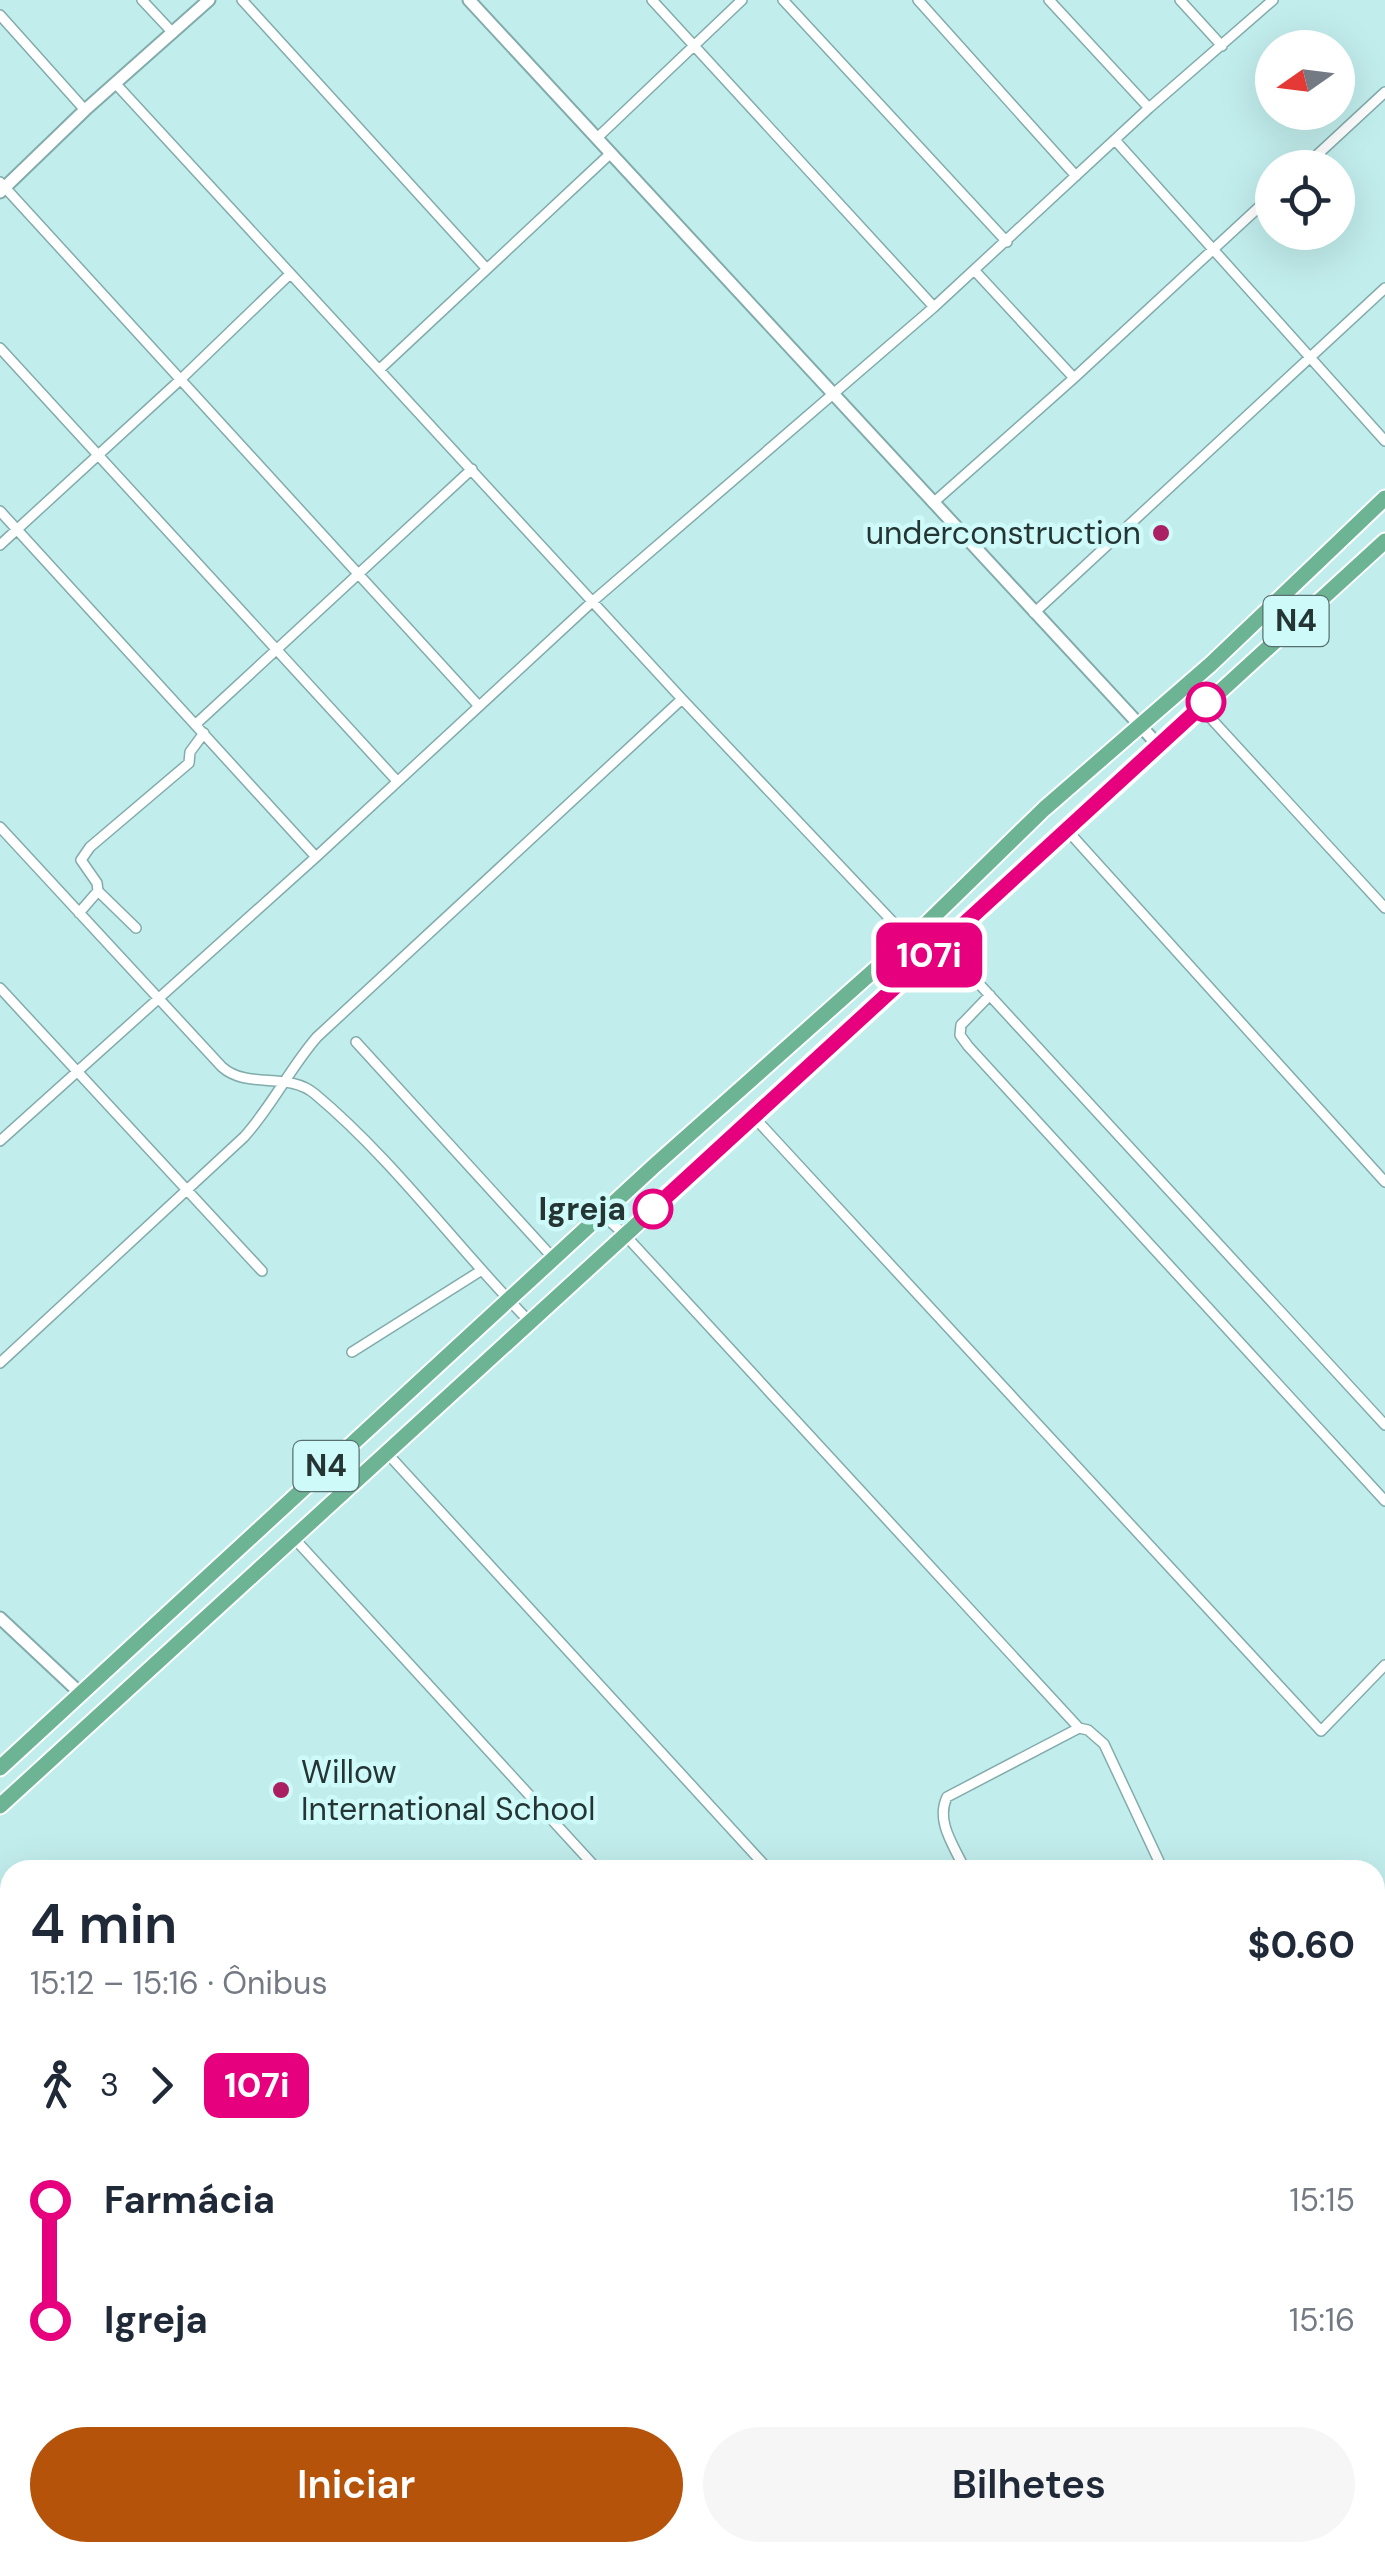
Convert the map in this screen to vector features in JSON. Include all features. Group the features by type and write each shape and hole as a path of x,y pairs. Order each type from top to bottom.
{"highway":[{"name":"N4","path":"0,1768 554,1259 925,925 1044,809 1183,688 1385,498"},
{"name":"N4","path":"0,1806 1385,541"}],"street":[{"path":"142,0 173,33"},
{"path":"209,0 2,187 478,705"},
{"path":"242,0 486,268"},
{"path":"469,0 1160,746"},
{"path":"652,0 934,307"},
{"path":"597,138 742,0"},
{"path":"783,0 1007,242"},
{"path":"918,0 1076,176"},
{"path":"1049,0 1149,108"},
{"path":"1180,0 1222,46"},
{"path":"0,1140 316,857 593,601 934,307 1149,108 1273,0"},
{"path":"0,15 85,110"},
{"path":"116,83 926,957"},
{"path":"1322,150 1385,92"},
{"path":"1115,140 1385,441"},
{"path":"381,368 611,153"},
{"path":"933,503 1255,211"},
{"path":"975,270 1074,378"},
{"path":"0,545 290,274"},
{"path":"1034,612 1385,288"},
{"path":"0,348 397,781"},
{"path":"196,724 472,469"},
{"path":"0,511 316,857"},
{"path":"1183,688 1385,908"},
{"path":"0,1362 252,1127 317,1037 682,698"},
{"path":"136,928 98,890 81,860 189,764 190,752 204,733"},
{"path":"0,827 231,1074 286,1082 312,1091 357,1133 530,1322"},
{"path":"1067,830 1385,1182"},
{"path":"79,912 98,890"},
{"path":"925,925 1385,1425"},
{"path":"0,988 262,1272"},
{"path":"990,995 961,1026 960,1035 968,1046 1385,1501"},
{"path":"356,1042 554,1259"},
{"path":"753,1116 1321,1731 1385,1665"},
{"path":"603,1215 1079,1728 1088,1730 1104,1744 1158,1860"},
{"path":"352,1352 482,1270"},
{"path":"386,1452 760,1860"},
{"path":"292,1536 589,1860"},
{"path":"0,1618 80,1693"},
{"path":"961,1860 942,1820 947,1797 1079,1728"}],"bus line":[{"name":"107i","path":"653,1209 1206,702"}],"place":[{"name":"underconstruction","path":"1161,533"},
{"name":"Igreja","path":"653,1209"},
{"name":"Willow International School","path":"281,1790"}]}
